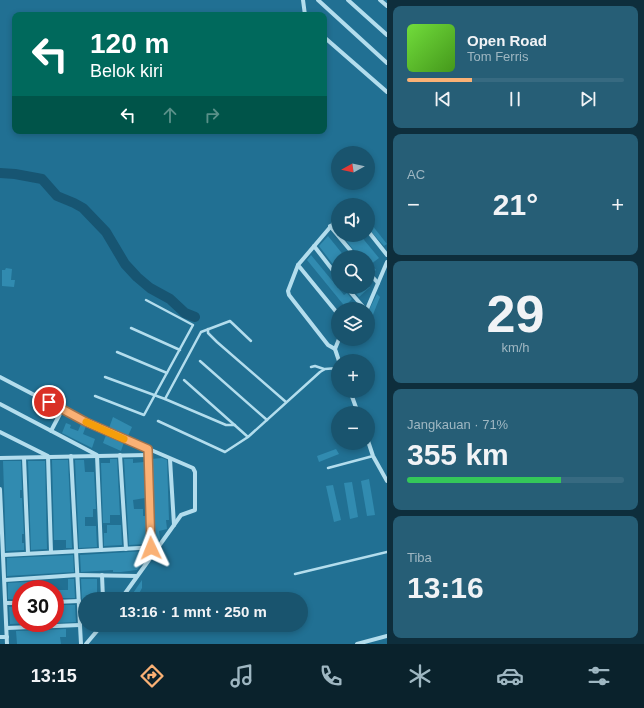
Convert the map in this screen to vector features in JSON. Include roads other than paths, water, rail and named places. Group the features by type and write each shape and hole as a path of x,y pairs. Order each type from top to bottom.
{"street":[{"path":"303,0 305,12"},
{"path":"318,0 387,63"},
{"path":"348,0 387,35"},
{"path":"380,0 387,6"},
{"path":"327,39 387,92"},
{"path":"336,354 334,348 328,345 289,295 288,291 298,265 330,226 350,250"},
{"path":"375,240 387,255"},
{"path":"314,246 331,268"},
{"path":"369,302 387,262"},
{"path":"298,265 331,305"},
{"path":"375,280 378,283"},
{"path":"352,294 360,302"},
{"path":"0,377 62,410 194,469 196,493 195,510 181,515 126,592"},
{"path":"0,404 97,455"},
{"path":"51,431 62,410"},
{"path":"0,432 48,456"},
{"path":"148,449 151,548"},
{"path":"371,450 387,481"},
{"path":"97,455 101,550"},
{"path":"120,455 126,549"},
{"path":"0,458 147,455"},
{"path":"48,456 51,552"},
{"path":"71,456 79,592"},
{"path":"24,458 28,553"},
{"path":"170,458 174,526"},
{"path":"382,472 387,471"},
{"path":"0,489 7,644"},
{"path":"4,555 159,547"},
{"path":"5,580 102,575 137,576"},
{"path":"102,575 103,592"},
{"path":"64,602 78,601"},
{"path":"6,603 12,603"},
{"path":"0,612 5,612"},
{"path":"7,628 78,625"},
{"path":"80,632 81,644"},
{"path":"86,644 96,632"},
{"path":"360,644 387,636"},
{"path":"0,637 7,637"}],"lane":[{"path":"95,396 144,416 154,395 180,350 193,325 146,300"},
{"path":"165,399 201,332 208,328 230,321 251,341"},
{"path":"131,328 180,350"},
{"path":"208,328 208,333 212,337 286,402"},
{"path":"117,352 167,373"},
{"path":"200,361 266,420"},
{"path":"311,367 315,366 325,369 331,369"},
{"path":"158,421 224,452 248,437 325,369"},
{"path":"105,377 165,399 226,425 235,425"},
{"path":"184,380 248,437"},
{"path":"328,468 373,456"},
{"path":"295,574 387,552"}],"waterway":[{"path":"0,173 42,179 57,196 83,208 106,232 125,264 137,277 150,288 170,299 185,313 195,317"}]}
